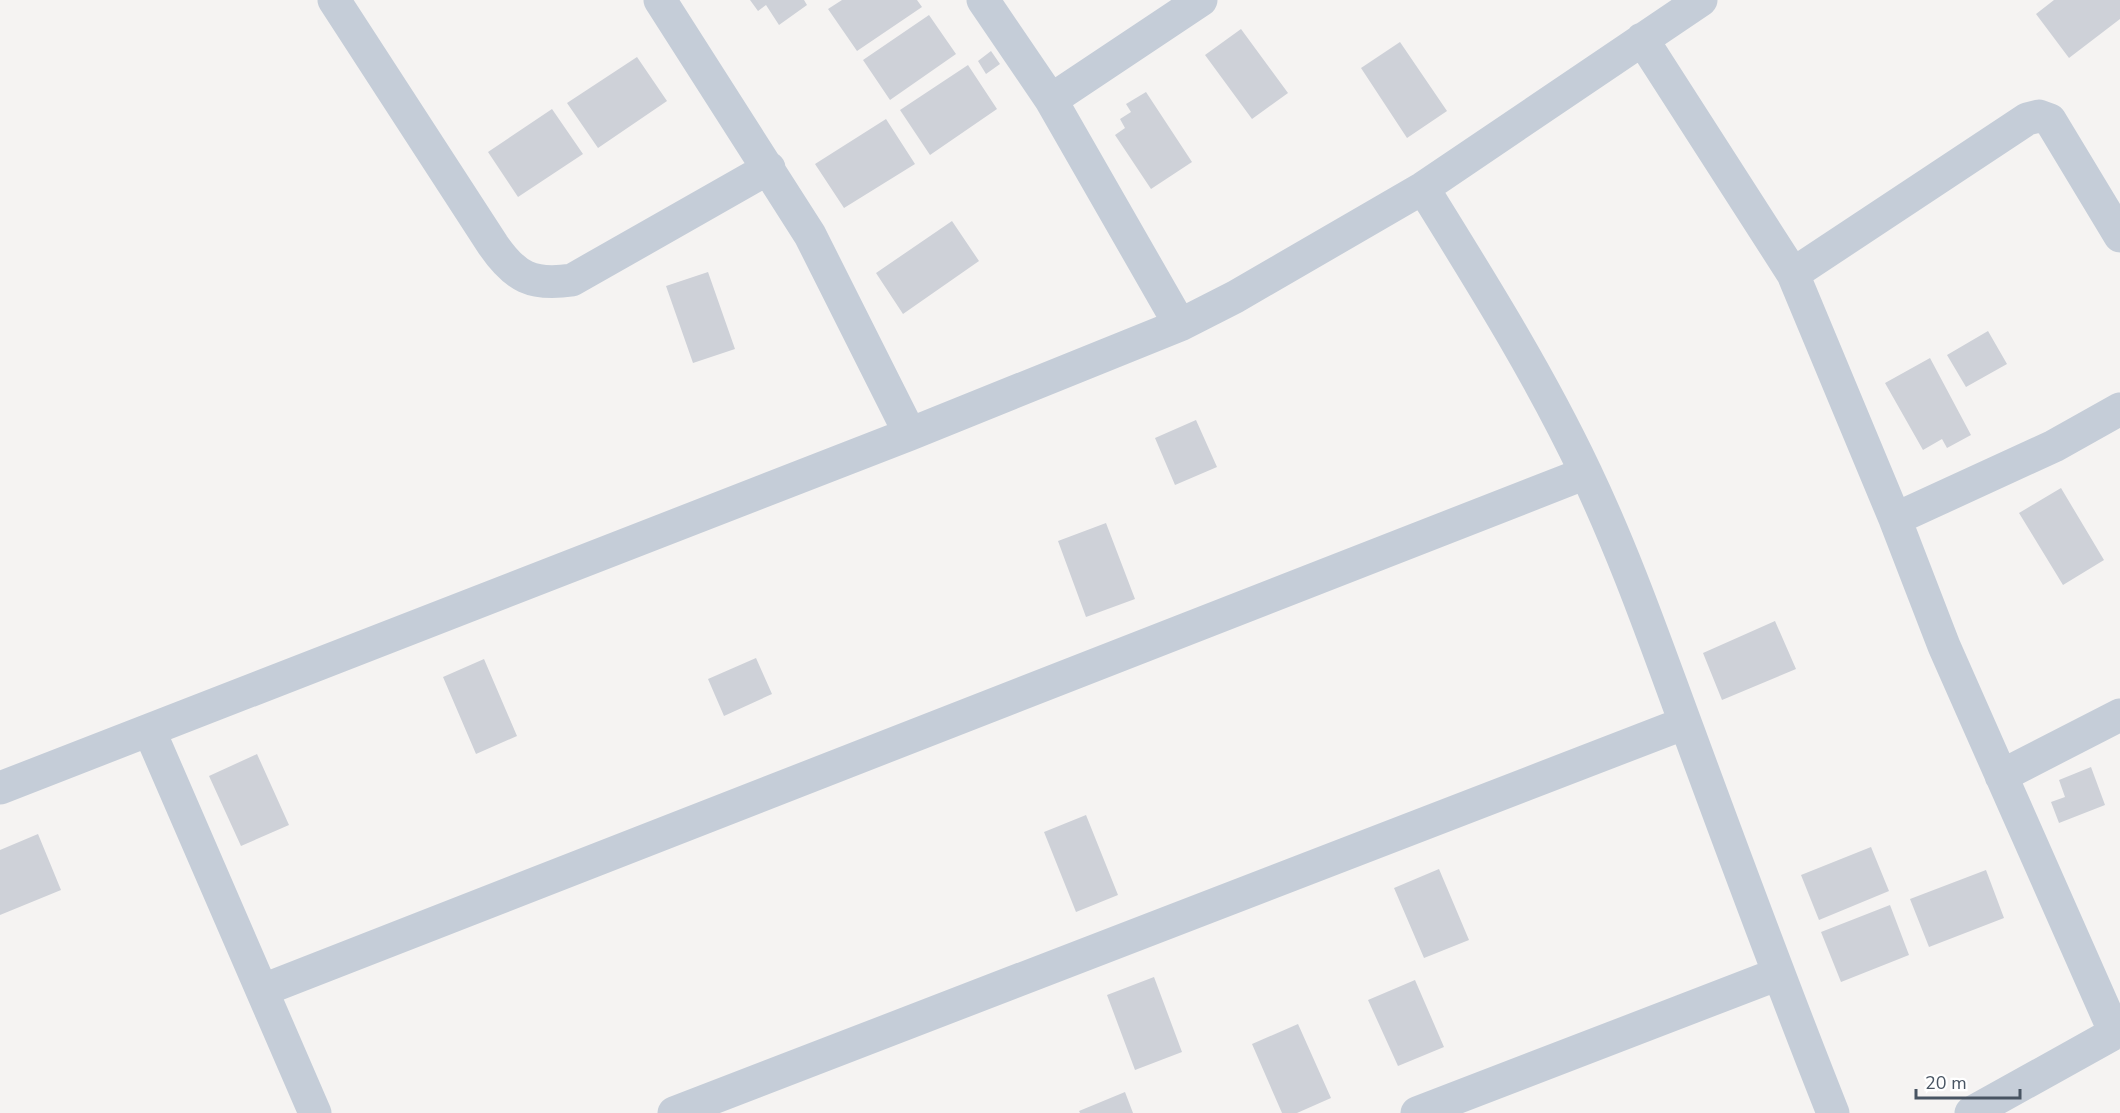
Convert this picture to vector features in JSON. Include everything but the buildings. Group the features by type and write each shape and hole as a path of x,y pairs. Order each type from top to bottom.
{"street":[{"path":"334,0 506,264 527,278 548,284 572,280 769,168"},
{"path":"660,0 810,235 910,434"},
{"path":"983,0 1051,100 1180,325"},
{"path":"1051,100 1201,0"},
{"path":"0,789 910,434 1180,325 1235,297 1424,188 1701,0"},
{"path":"1642,39 1793,274 1895,519 1944,646 2117,1032 1971,1113"},
{"path":"1793,274 2027,119 2039,116 2050,120 2120,236"},
{"path":"1424,188 1552,403 1586,473 1639,594 1778,974 1833,1113"},
{"path":"1895,519 2054,446 2120,409"},
{"path":"263,990 1586,473"},
{"path":"2001,776 2120,715"},
{"path":"674,1113 1685,723"},
{"path":"150,732 315,1113"},
{"path":"1417,1113 1778,974"}]}
